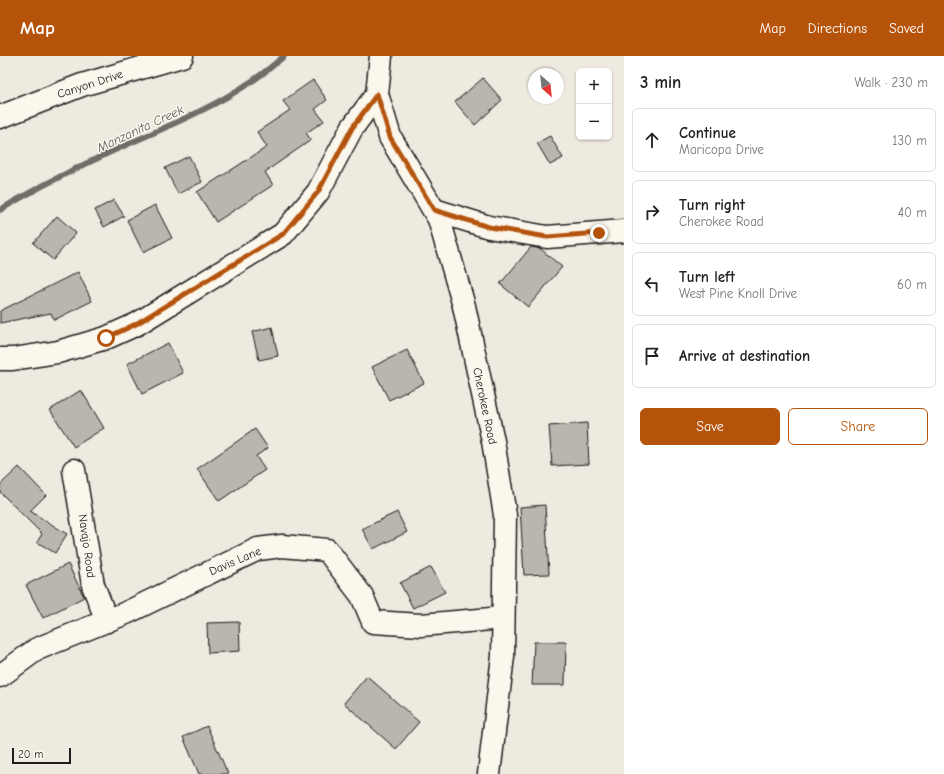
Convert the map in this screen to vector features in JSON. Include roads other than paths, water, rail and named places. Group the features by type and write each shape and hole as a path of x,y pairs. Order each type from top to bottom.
{"street":[{"name":"Canyon Drive","path":"0,117 82,85 182,56"},
{"name":"Cherokee Road","path":"381,56 377,94 390,137 439,219 464,306 493,442 505,515 503,656 489,774"},
{"path":"0,359 13,359 58,352 106,338 136,324 283,234 318,192 352,128 377,94"},
{"path":"434,210 489,227 547,237 624,231"},
{"name":"Navajo Road","path":"74,470 92,585 107,620"},
{"name":"Davis Lane","path":"0,676 37,648 126,613 258,549 282,546 327,550 362,596 373,622 422,625 503,618"}],"waterway":[{"name":"Manzanita Creek","path":"0,210 79,167 229,96 267,71 284,56"}]}
